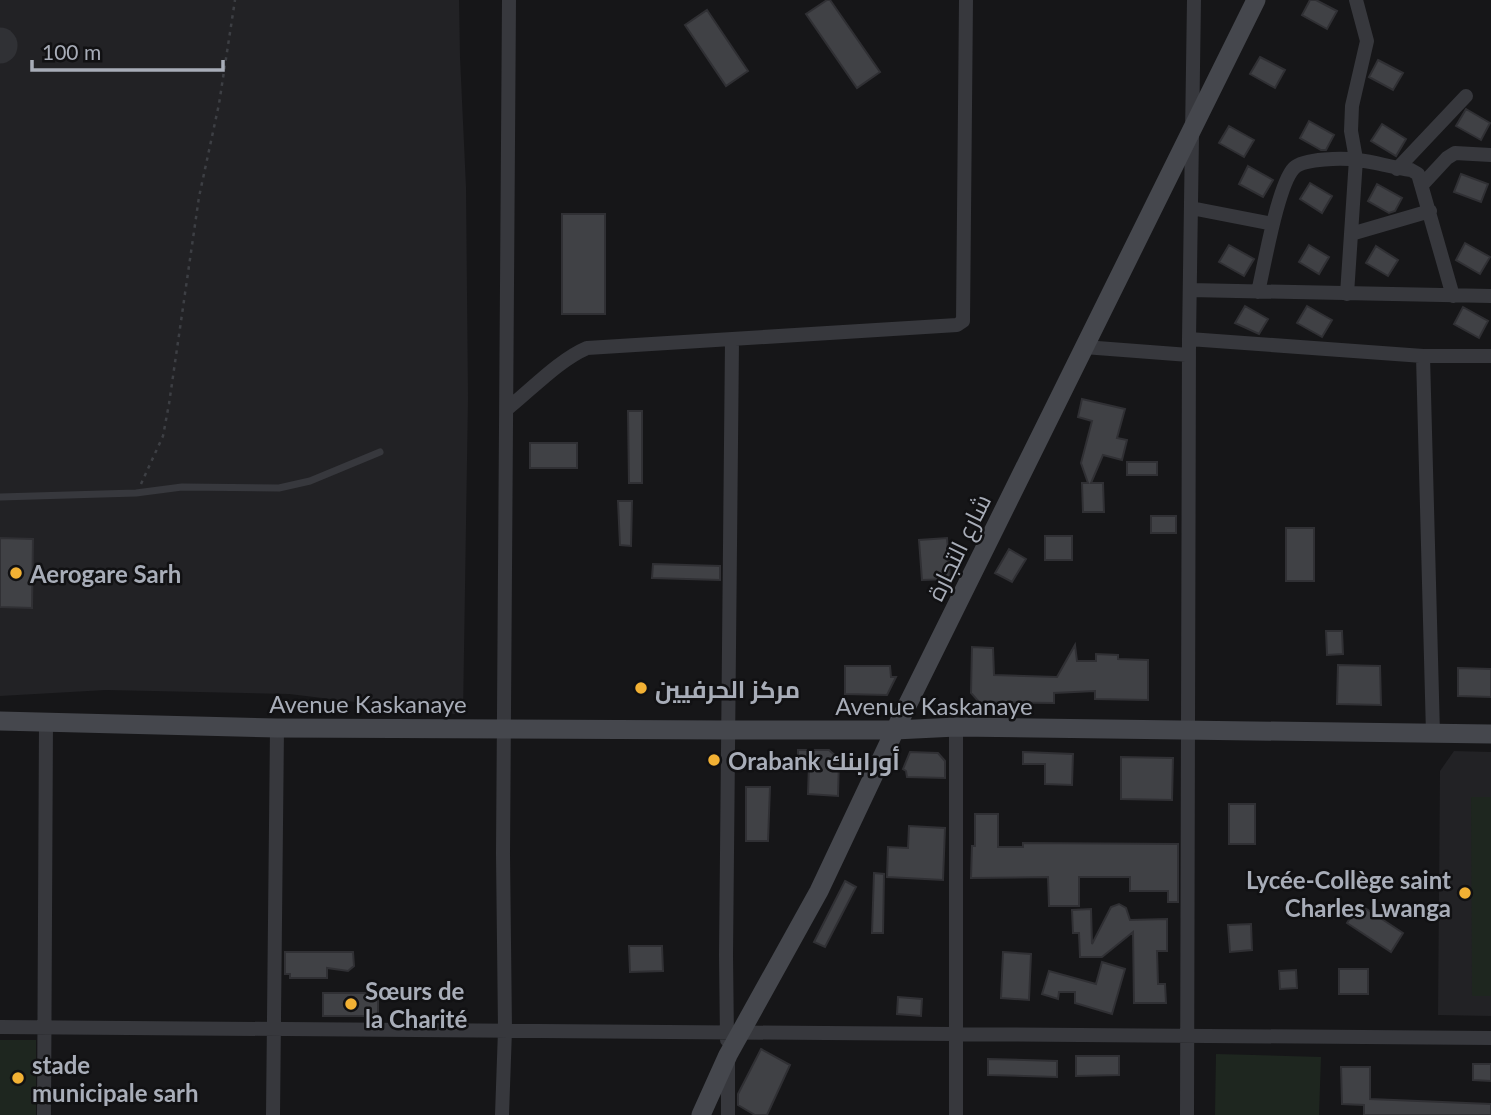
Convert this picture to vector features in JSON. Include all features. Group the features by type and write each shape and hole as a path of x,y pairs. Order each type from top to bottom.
{"street":[{"path":"502,1115 505,1030 504,728 509,0"},
{"path":"507,409 545,379 568,356 587,348 957,325 963,321 966,0"},
{"path":"1187,1115 1189,339 1194,0"},
{"name":"شارع التجارة","path":"701,1115 728,1055 734,1031 819,891 895,730 1256,0"},
{"path":"1347,294 1356,159 1351,131 1352,106 1367,41 1356,0"},
{"path":"1397,169 1465,96"},
{"path":"1422,185 1455,153 1491,155"},
{"path":"1258,292 1273,224 1294,168 1308,161 1356,159 1411,170 1418,174 1453,296"},
{"path":"1191,208 1273,224"},
{"path":"1351,234 1430,211"},
{"path":"1190,290 1491,296"},
{"path":"1189,339 1423,356 1491,355"},
{"path":"732,341 728,730 734,1031"},
{"path":"1084,347 1189,355"},
{"path":"1423,356 1433,734"},
{"name":"Avenue Kaskanaye","path":"0,721 277,728 895,730 956,726 1491,734"},
{"path":"44,1115 46,722"},
{"path":"956,726 956,1115"},
{"path":"273,1115 277,728"},
{"path":"0,1027 1491,1038"},
{"path":"728,1055 728,1115"}],"lane":[{"path":"0,497 136,493 182,487 279,488 310,481 380,452"}],"path":[{"path":"136,493 163,436 199,197 221,93 234,0"}],"shaded area":[{"path":"0,0 459,0 466,187 468,398 463,715 289,694 106,690 0,696"},
{"name":"Lycée-Collège saint Charles Lwanga","path":"1454,751 1491,752 1491,1016 1438,1015 1440,771"},
{"path":"1471,797 1491,797 1491,996 1472,996"},
{"name":"stade municipale sarh","path":"0,1040 36,1040 36,1115 0,1115"},
{"path":"1216,1054 1321,1057 1319,1115 1215,1115"}],"building":[{"path":"830,0 880,72 857,88 806,14"},
{"path":"1310,0 1316,0 1337,11 1327,29 1302,15"},
{"path":"707,10 748,71 726,86 685,25"},
{"path":"1260,57 1285,70 1275,88 1250,74"},
{"path":"1378,60 1403,73 1393,90 1369,77"},
{"path":"1466,109 1490,123 1481,140 1456,126"},
{"path":"1309,121 1334,135 1326,150 1300,138"},
{"path":"1382,124 1406,139 1396,156 1371,141"},
{"path":"1229,126 1254,140 1244,157 1219,143"},
{"path":"1248,166 1273,180 1263,197 1239,184"},
{"path":"1461,174 1488,184 1481,202 1454,192"},
{"path":"1310,183 1332,196 1322,213 1300,199"},
{"path":"1377,184 1402,198 1395,211 1389,213 1368,201"},
{"path":"562,214 605,214 605,314 562,314"},
{"path":"1465,243 1490,257 1480,274 1456,260"},
{"path":"1229,245 1254,259 1244,276 1219,262"},
{"path":"1309,245 1329,257 1319,274 1299,262"},
{"path":"1376,246 1398,260 1388,276 1366,263"},
{"path":"1245,306 1268,319 1259,334 1235,323"},
{"path":"1307,306 1332,320 1322,337 1297,323"},
{"path":"1463,307 1488,321 1479,338 1454,324"},
{"path":"1082,399 1125,409 1117,438 1127,440 1122,460 1103,455 1091,483 1103,483 1104,512 1083,512 1082,483 1088,483 1081,463 1092,421 1078,417"},
{"path":"628,411 642,411 642,483 629,483"},
{"path":"530,443 577,443 577,468 530,468"},
{"path":"1127,462 1157,462 1157,475 1127,475"},
{"path":"618,501 632,501 631,546 620,545"},
{"path":"1151,516 1176,516 1176,533 1151,533"},
{"path":"1286,528 1314,528 1314,581 1286,581"},
{"path":"1045,536 1072,536 1072,560 1045,560"},
{"name":"Aerogare Sarh","path":"0,538 33,539 32,608 0,607"},
{"path":"947,538 950,579 922,580 919,540"},
{"path":"1009,549 1026,559 1012,582 995,573"},
{"path":"653,564 720,566 720,580 652,578"},
{"path":"1326,631 1342,631 1343,654 1327,655"},
{"path":"1075,645 1077,661 1096,661 1096,654 1118,655 1118,659 1148,660 1148,700 1095,699 1095,691 1054,693 1054,703 979,702 971,693 972,647 993,648 994,675 1057,677"},
{"path":"1338,665 1380,666 1381,705 1337,704"},
{"path":"845,666 890,666 891,677 896,677 887,695 845,694"},
{"path":"1458,668 1491,669 1491,697 1458,696"},
{"path":"798,750 829,750 839,759 838,796 808,794 809,764 798,764"},
{"path":"910,752 938,753 945,761 945,778 907,777 903,769"},
{"path":"1023,752 1073,754 1072,785 1045,784 1045,764 1023,764"},
{"path":"1121,757 1173,758 1172,800 1121,799"},
{"path":"746,787 770,787 768,841 746,841"},
{"path":"1229,804 1255,804 1255,844 1229,844"},
{"path":"975,814 998,814 998,847 1023,847 1023,843 1178,844 1178,902 1168,902 1168,891 1130,891 1130,877 1079,877 1079,906 1049,906 1048,877 971,878"},
{"path":"909,826 945,828 943,880 887,877 888,847 908,848"},
{"path":"874,873 884,874 883,933 872,933"},
{"path":"845,881 856,887 825,947 814,942"},
{"path":"1119,904 1126,908 1130,920 1167,919 1167,951 1157,951 1158,984 1165,984 1166,1003 1134,1003 1133,932 1102,957 1080,957 1079,933 1073,933 1072,910 1091,909 1092,944 1111,907"},
{"path":"1359,904 1403,933 1391,952 1347,923"},
{"path":"1251,924 1252,950 1230,952 1228,925"},
{"path":"629,946 662,946 663,971 630,972"},
{"path":"285,952 353,952 354,966 348,971 327,968 327,978 290,978 290,974 285,974"},
{"path":"1003,952 1031,954 1029,1000 1001,998"},
{"path":"1102,962 1125,969 1112,1014 1075,1003 1075,992 1059,992 1058,999 1042,994 1049,971 1096,984"},
{"path":"1339,969 1368,969 1368,994 1339,994"},
{"path":"1296,970 1297,988 1280,989 1279,971"},
{"name":"Sœurs de la Charité","path":"323,993 378,993 378,1016 323,1016"},
{"path":"898,997 922,999 921,1016 897,1014"},
{"path":"761,1049 790,1065 767,1115 755,1115 738,1105 738,1094"},
{"path":"1076,1056 1119,1056 1119,1075 1076,1076"},
{"path":"988,1059 1057,1061 1057,1077 988,1075"},
{"path":"1473,1064 1491,1064 1491,1081 1473,1080"},
{"path":"1341,1067 1370,1067 1370,1099 1491,1104 1491,1115 1364,1115 1364,1105 1342,1104"}],"place":[{"name":"Aerogare Sarh","path":"16,573"},
{"name":"مركز الحرفيين","path":"641,688"},
{"name":"Orabank أورابنك","path":"714,760"},
{"name":"Lycée-Collège saint Charles Lwanga","path":"1465,893"},
{"name":"Sœurs de la Charité","path":"351,1004"},
{"name":"stade municipale sarh","path":"18,1078"}]}
